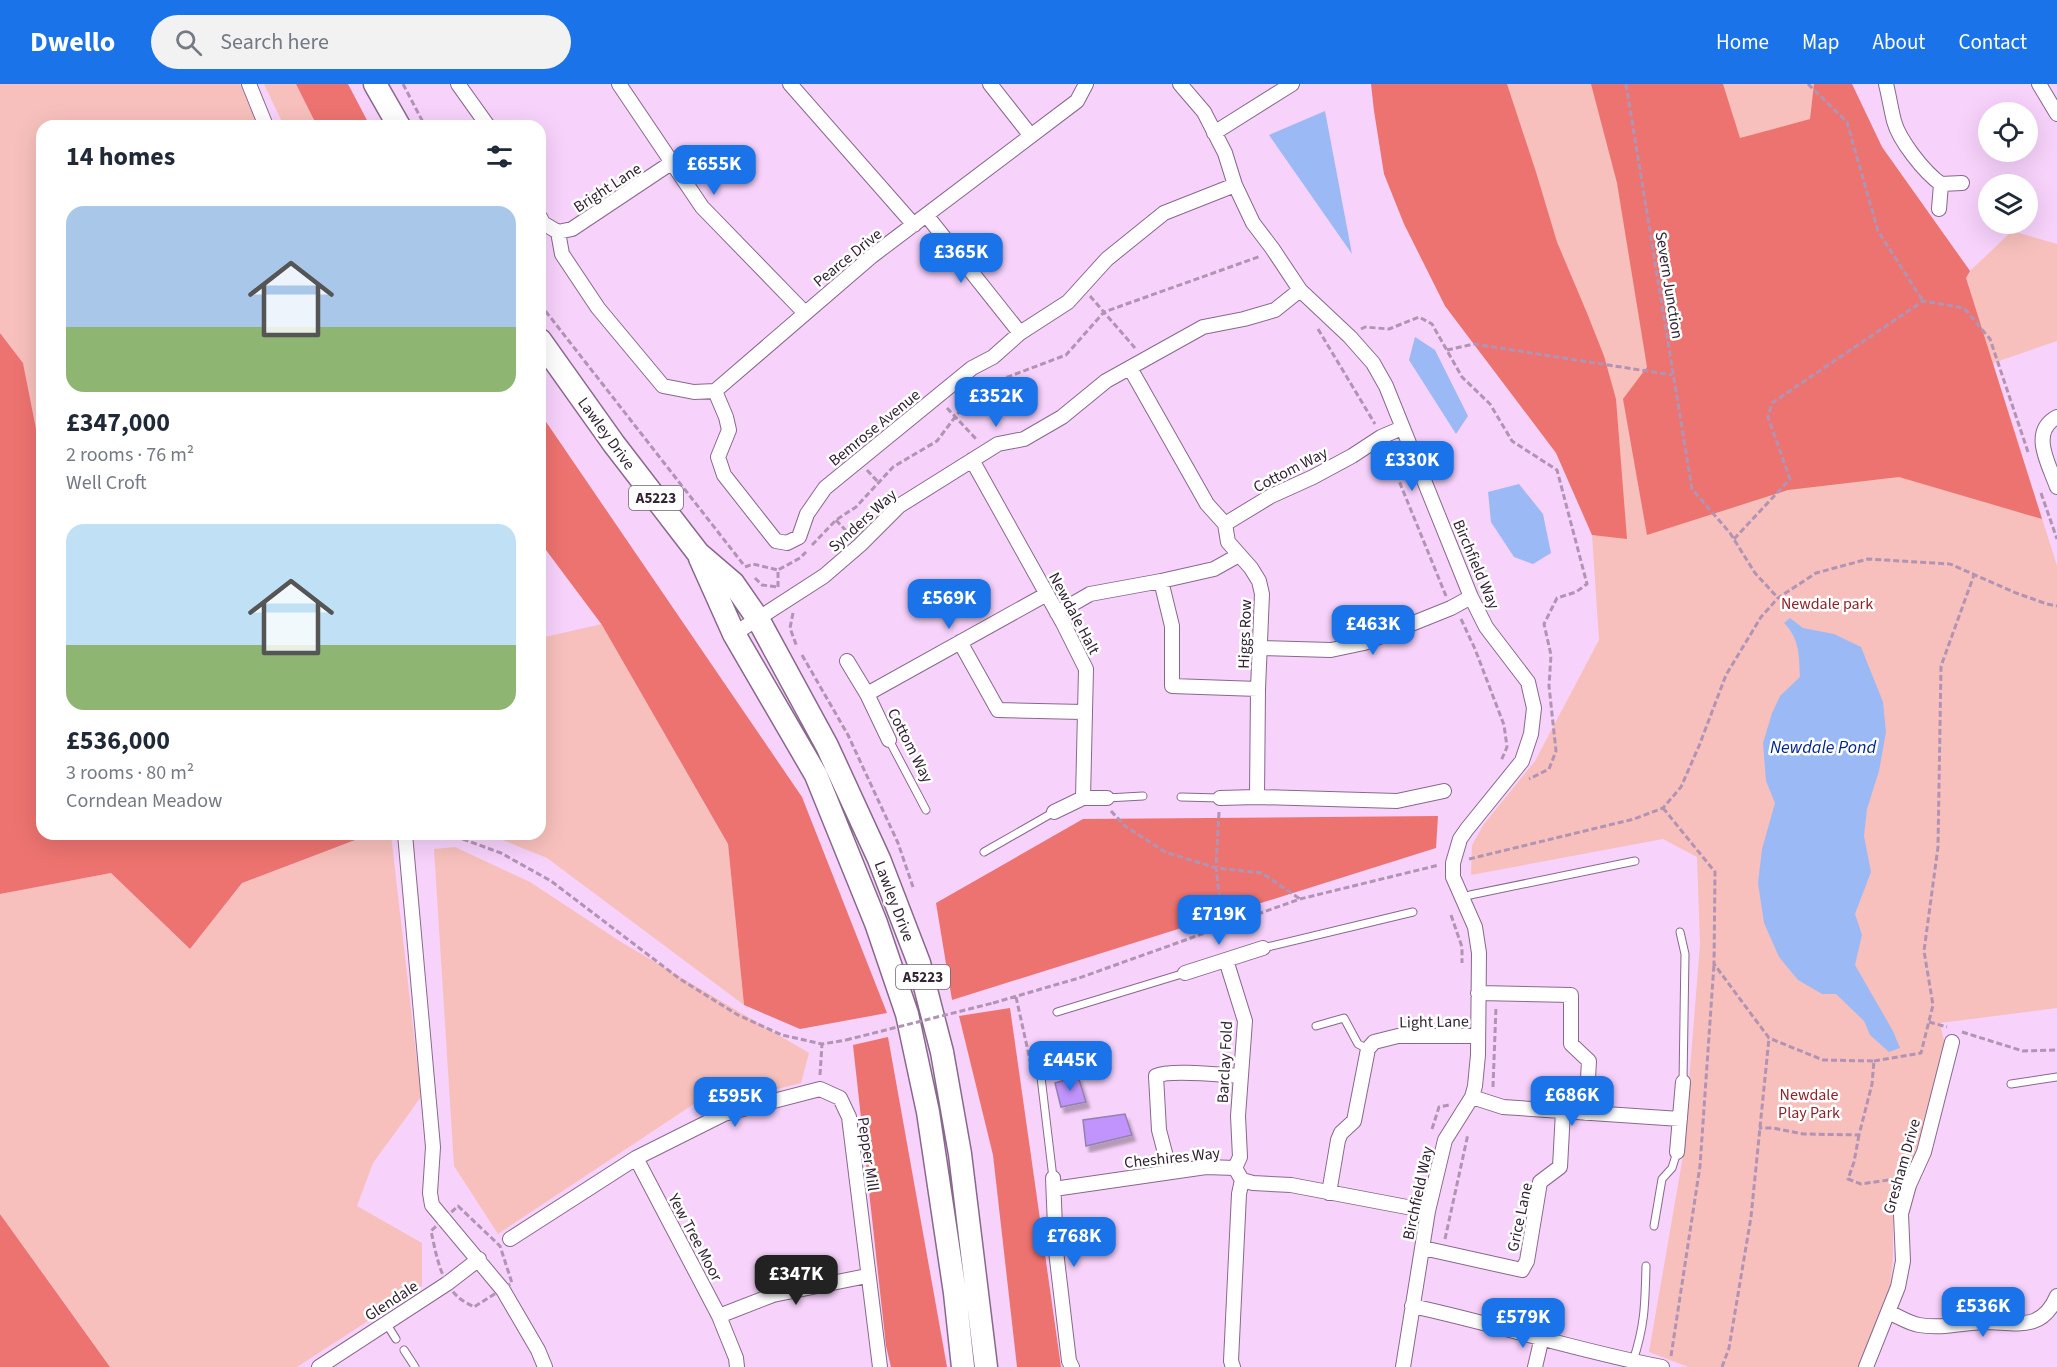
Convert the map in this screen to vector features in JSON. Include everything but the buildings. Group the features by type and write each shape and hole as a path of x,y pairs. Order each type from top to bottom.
{"main road":[{"path":"375,84 396,120"},
{"name":"Lawley Drive","path":"546,348 698,553 733,583 758,619 827,746 879,859 919,963 942,1052 960,1154 986,1367"},
{"name":"Lawley Drive","path":"698,553 734,634 816,775 876,923 907,1014 928,1112 956,1293 963,1367"}],"street":[{"path":"249,84 264,120"},
{"path":"458,84 484,120"},
{"path":"619,84 702,207 805,313"},
{"path":"790,84 914,225"},
{"path":"990,84 1031,136"},
{"name":"Pearce Drive","path":"715,392 872,256 1077,101 1086,84"},
{"name":"Birchfield Way","path":"1180,84 1204,112 1225,153 1235,185 1253,223 1299,290 1350,337 1373,363 1386,386 1471,597 1486,627 1528,682 1534,708 1531,734 1522,761 1460,839 1460,862 1454,877 1474,927 1479,953 1477,1065 1472,1097 1445,1140 1428,1211 1403,1367"},
{"path":"1214,133 1292,84"},
{"path":"1886,84 1894,123 1910,151 1929,176 1941,184 1962,183"},
{"path":"2039,84 2053,98 2057,114"},
{"name":"Bright Lane","path":"558,232 572,229 671,164"},
{"path":"1939,209 1941,184"},
{"name":"Bemrose Avenue","path":"715,392 729,430 718,457 724,475 776,541 788,543 799,537 807,514 825,488 972,368 993,357 1020,333 1068,302 1107,259 1164,213 1235,185"},
{"path":"927,216 1020,333"},
{"path":"546,225 558,232 562,254 598,308 663,386 694,392 715,392"},
{"name":"Synders Way","path":"734,634 824,576 860,545 899,506 998,444 1024,439 1062,417 1106,381 1203,327 1275,310 1299,290"},
{"name":"Higgs Row","path":"1130,368 1207,504 1225,524 1228,542 1259,580 1262,594 1257,797"},
{"path":"2057,417 2048,422 2041,434 2043,448 2057,487"},
{"name":"Cottom Way","path":"1225,524 1271,496 1352,456 1381,437 1402,428"},
{"name":"Newdale Halt","path":"972,460 1086,669 1083,712 1083,798"},
{"path":"1057,613 1090,594 1214,569 1239,555"},
{"path":"1161,581 1172,626 1172,686 1258,689"},
{"path":"867,694 1047,594"},
{"path":"1260,648 1331,650 1364,643 1451,608 1471,597"},
{"path":"960,642 998,710 1083,712"},
{"name":"Cottom Way","path":"847,661 867,694 889,740"},
{"path":"1220,798 1397,801 1444,791"},
{"path":"1054,812 1083,798 1103,798"},
{"path":"405,840 433,1147 430,1193 432,1205 503,1290 538,1350 545,1367"},
{"path":"1185,973 1263,948"},
{"name":"Barclay Fold","path":"1226,960 1245,1021 1239,1077 1240,1156 1235,1167"},
{"path":"1478,993 1571,995 1571,1044 1589,1061 1586,1113"},
{"name":"Gresham Drive","path":"1866,1367 1898,1287 1903,1261 1901,1214 1909,1185 1924,1152 1954,1034"},
{"name":"Light Lane","path":"1368,1049 1374,1042 1398,1036 1478,1036"},
{"path":"1329,1193 1338,1140 1341,1133 1354,1121 1368,1049"},
{"path":"1170,1172 1159,1130 1156,1076 1171,1073 1239,1077"},
{"path":"1677,1152 1683,1082"},
{"path":"510,1239 636,1158 724,1114 820,1089"},
{"name":"Pepper Mill","path":"820,1089 840,1098 849,1117 880,1367"},
{"path":"1472,1097 1503,1107 1680,1119"},
{"name":"Grice Lane","path":"1423,1248 1522,1269 1527,1261 1540,1182 1560,1167 1563,1111"},
{"name":"Yew Tree Moor","path":"636,1158 719,1316 736,1358 737,1367"},
{"name":"Cheshires Way","path":"1053,1183 1206,1167 1235,1167 1242,1180"},
{"path":"1233,1367 1231,1360 1239,1194 1242,1180 1253,1183 1291,1185 1428,1211"},
{"path":"1053,1183 1056,1251 1069,1360 1072,1367"},
{"name":"Glendale","path":"328,1365 386,1323 448,1283 478,1259"},
{"path":"719,1316 773,1295 867,1276"},
{"path":"1888,1312 1917,1324 1939,1326 1984,1322 2024,1324 2041,1317 2053,1306 2057,1296"},
{"path":"1412,1306 1542,1337 1609,1357 1661,1367"},
{"path":"1535,1367 1542,1337"}],"lane":[{"name":"Cottom Way","path":"889,740 926,810"},
{"path":"1103,798 1143,796"},
{"path":"1181,797 1220,798"},
{"path":"984,852 1054,812"},
{"path":"1461,899 1470,895 1635,861"},
{"path":"1263,948 1413,912"},
{"path":"1680,932 1685,954 1683,1082"},
{"path":"1057,1012 1185,973"},
{"path":"1316,1026 1344,1018 1358,1044 1368,1049"},
{"path":"1041,1077 1053,1183"},
{"path":"2011,1084 2057,1077"},
{"path":"1654,1226 1662,1179 1672,1168 1677,1152"},
{"path":"1633,1361 1642,1332 1645,1311 1646,1266"},
{"path":"386,1323 396,1339"},
{"path":"404,1350 415,1367"},
{"path":"1653,1367 1661,1367"}],"path":[{"path":"403,84 422,120"},
{"name":"Severn Junction","path":"1626,84 1692,489 1734,538"},
{"path":"1808,84 1847,122 1878,231 1923,301"},
{"path":"546,312 745,567 753,564 778,570 800,558 836,520 856,507 893,467 938,441 981,387 1066,355 1104,312 1261,256 1272,248"},
{"path":"1082,287 1134,347 1142,360"},
{"path":"1778,598 1755,573 1734,538 1790,479 1768,417 1772,403 1923,301 1964,308 1990,339 2031,462"},
{"path":"1350,337 1365,327 1389,329 1419,317 1432,324 1462,377 1490,404 1512,441 1557,470 1587,584 1576,592 1557,598 1544,624 1551,655 1549,686 1556,751 1549,769 1519,783"},
{"path":"1318,329 1381,437 1451,608 1462,620 1504,725 1507,747 1500,765"},
{"path":"1447,350 1474,344 1672,375"},
{"path":"938,396 986,452"},
{"path":"2038,484 2057,539"},
{"path":"836,520 860,545"},
{"path":"465,840 501,853 551,882 680,979 738,1015 782,1035 822,1044 993,1003 1079,978 1300,899 1634,819 1663,808 1681,787 1726,675 1761,617 1778,598 1816,573 1868,559 1950,564 2016,593 2057,606"},
{"path":"778,570 778,587"},
{"path":"1714,964 1769,1038 1823,1060 1874,1061 1921,1053 1933,1005 1924,951 1938,847 1941,666 1974,575"},
{"path":"1103,798 1125,826 1165,852 1216,868 1262,873 1300,899"},
{"path":"1220,798 1216,868 1223,925"},
{"path":"1663,808 1715,872 1714,964 1700,1166 1669,1367"},
{"path":"1460,862 1469,851"},
{"path":"1449,907 1462,947 1462,969"},
{"path":"1929,1022 1954,1034 2023,1051 2057,1050"},
{"path":"1722,1367 1729,1348 1751,1217 1769,1038"},
{"path":"820,1089 822,1044"},
{"path":"1874,1061 1872,1084 1848,1179 1862,1184 1898,1179 1909,1185"},
{"path":"1431,1132 1439,1107 1454,1104"},
{"path":"1759,1128 1773,1128 1803,1134 1858,1135"},
{"path":"1442,1252 1469,1130"},
{"path":"444,1219 458,1206 500,1246 512,1283 503,1290"}],"green space":[{"path":"0,84 240,84 255,120 36,120 36,429 23,363 0,333"},
{"path":"264,84 296,84 314,120 281,120"},
{"name":"Newdale park","path":"1502,84 1852,84 1882,147 1970,271 2009,234 2022,234 2057,244 2057,341 1993,363 2057,566 2057,1008 1940,1023 1945,1045 1920,1140 1893,1213 1893,1259 1890,1286 1858,1367 1688,1367 1649,1352 1683,1156 1700,945 1697,857 1663,839 1471,875 1472,845 1484,824 1535,761 1599,640 1592,535"},
{"path":"602,624 728,844 744,1005 547,858 503,840 546,840 546,637"},
{"path":"355,840 392,840 421,1097 373,1163 357,1206 422,1243 422,1286 297,1367 110,1367 0,1214 0,894 111,873 190,949 242,883"},
{"path":"455,847 530,882 621,942 809,1053 801,1083 753,1095 718,1088 498,1234 454,1166 434,849"}],"shaded area":[{"path":"296,84 348,84 367,120 314,120"},
{"path":"1371,84 1507,84 1557,242 1604,356 1616,399 1627,539 1592,535 1556,453 1445,306 1404,224 1384,174"},
{"path":"1591,84 1723,84 1740,138 1810,119 1814,84 1852,84 1882,147 1970,271 1966,278 2042,519 1899,477 1788,490 1647,535 1623,399 1647,367 1617,183"},
{"path":"0,333 23,363 36,429 36,840 355,840 242,883 190,949 111,873 0,894"},
{"path":"546,422 802,797 887,1013 800,1029 744,1005 728,844 602,625 546,550"},
{"path":"1438,816 1436,848 952,1000 936,903 1083,819"},
{"path":"1010,1008 1061,1367 1017,1367 993,1155 959,1016"},
{"path":"888,1037 947,1367 891,1367 886,1346 853,1045"},
{"path":"0,1214 110,1367 0,1367"}],"water":[{"path":"1325,111 1352,254 1269,135"},
{"path":"1415,337 1435,350 1468,416 1456,434 1409,360"},
{"path":"1519,484 1543,514 1551,553 1533,564 1514,557 1491,522 1488,492"},
{"name":"Newdale Pond","path":"1790,618 1803,628 1834,634 1861,647 1883,702 1886,732 1879,771 1867,809 1864,836 1871,872 1855,914 1862,935 1855,965 1893,1031 1900,1048 1889,1052 1870,1035 1864,1021 1836,994 1822,994 1798,980 1779,957 1764,923 1758,883 1762,849 1775,803 1766,781 1763,743 1780,696 1800,677 1796,642 1784,623"}],"park label":[{"name":"Newdale Play Park","path":"1809,1103"}]}
